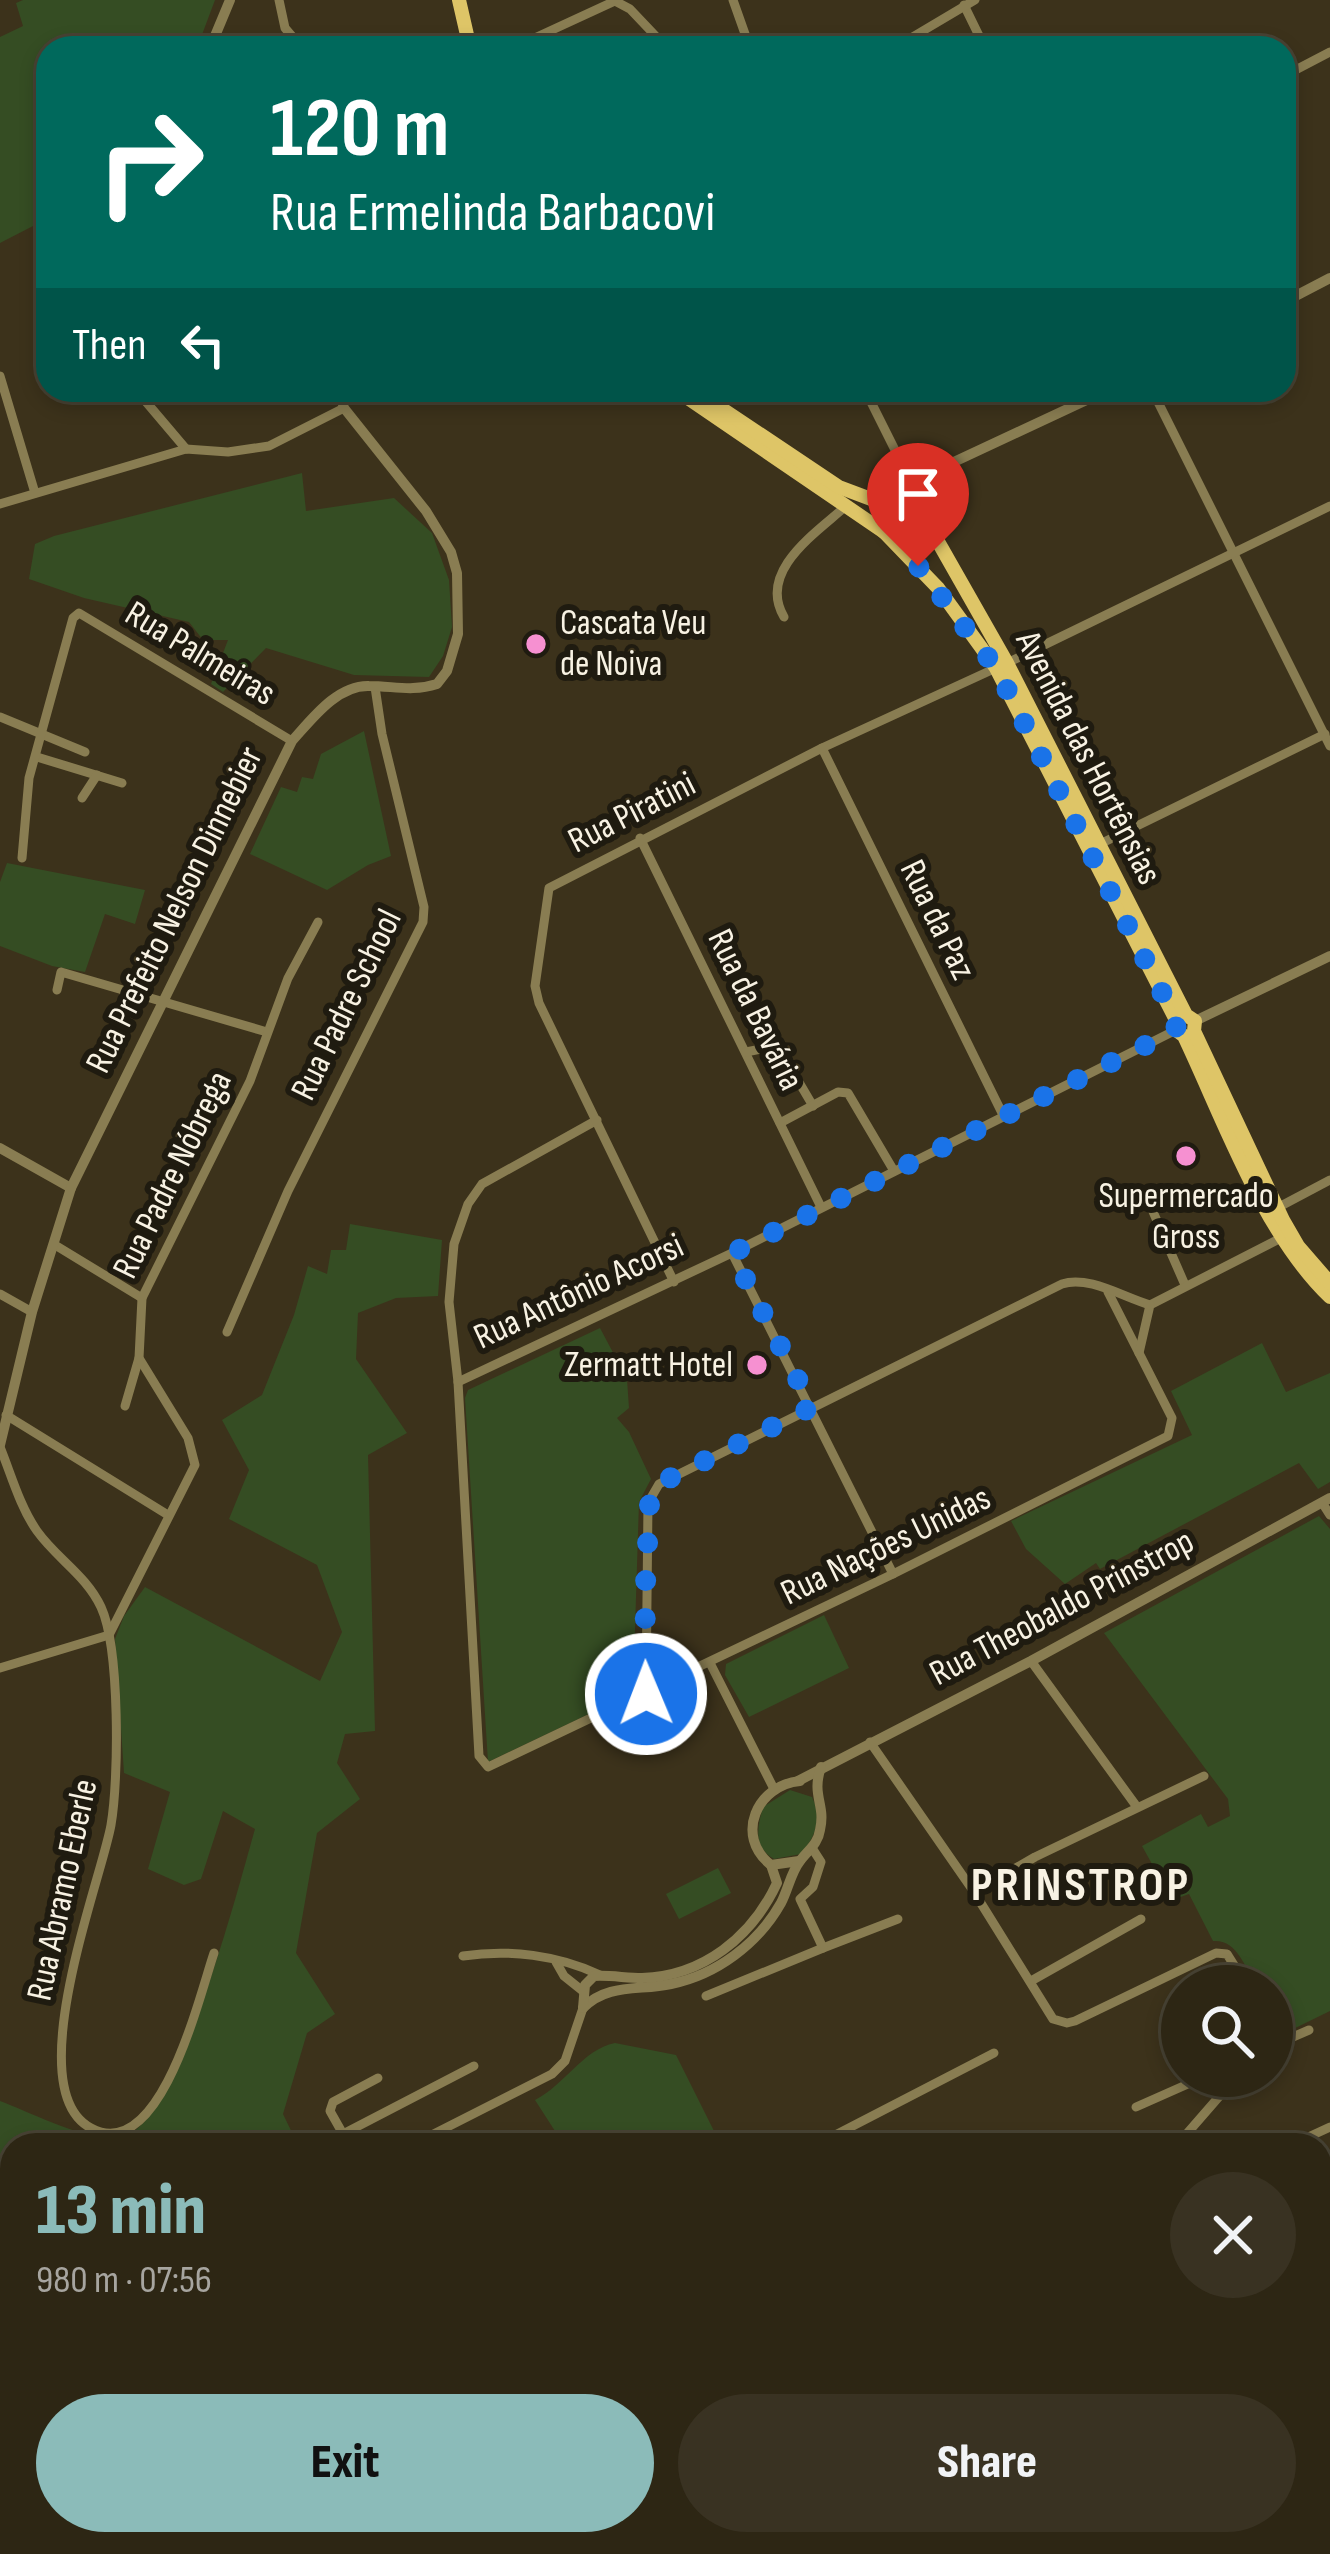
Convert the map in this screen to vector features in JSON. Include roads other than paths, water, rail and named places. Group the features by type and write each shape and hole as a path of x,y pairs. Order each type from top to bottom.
{"main road":[{"path":"460,3 469,36"},
{"path":"460,3 471,36"},
{"path":"694,402 899,546 922,543 932,531 931,509 912,489 887,505 884,532"},
{"path":"712,402 839,488 887,505"},
{"name":"Avenida das Hortênsias","path":"932,531 1277,1208 1298,1246 1330,1283"},
{"name":"Avenida das Hortênsias","path":"899,546 1002,666 1100,844 1281,1238 1330,1298"}],"street":[{"path":"215,36 230,0"},
{"path":"279,0 285,28 292,36"},
{"path":"733,0 746,36"},
{"path":"539,36 615,1 630,9 656,36"},
{"path":"914,36 970,3 981,36"},
{"path":"1296,70 1330,52"},
{"path":"1296,296 1330,278"},
{"path":"0,376 35,493"},
{"path":"146,402 187,449"},
{"name":"Rua Prefeito Nelson Dinnebier","path":"0,1446 32,1312 71,1188 292,741 355,687 416,691 436,684 447,670 458,634 457,573 451,552 426,511 342,402"},
{"path":"871,402 912,489 1084,402"},
{"path":"1100,844 1328,737 1158,402"},
{"path":"0,503 187,449 246,451 269,446 344,408"},
{"path":"784,616 776,590 779,574 803,544 846,506"},
{"name":"Rua Piratini","path":"674,1282 539,1003 536,986 546,897 555,882 822,748 1330,506"},
{"name":"Rua Palmeiras","path":"41,735 73,618 81,614 292,741"},
{"name":"Rua Padre School","path":"227,1332 328,1108 423,922 424,907 375,687"},
{"path":"0,717 86,752"},
{"path":"22,858 29,778 41,735"},
{"name":"Rua da Paz","path":"822,748 1004,1114"},
{"path":"37,757 122,783"},
{"path":"82,798 98,775"},
{"name":"Rua da Bavária","path":"640,838 820,1207"},
{"name":"Rua Padre Nóbrega","path":"125,1406 139,1358 142,1298 250,1081 288,978 319,922"},
{"name":"Rua Antônio Acorsi","path":"458,1382 674,1282 1330,956"},
{"path":"57,989 62,972 267,1032"},
{"path":"746,1052 780,1050 813,1106"},
{"path":"780,1123 838,1092 852,1096 894,1171"},
{"path":"458,1382 450,1270 468,1204 482,1184 500,1171 597,1120"},
{"path":"0,1148 71,1188"},
{"path":"1277,1208 1330,1180"},
{"path":"1144,1191 1185,1285"},
{"path":"646,1694 650,1495 658,1484 1062,1284 1081,1280 1150,1305 1281,1238"},
{"path":"55,1245 142,1298"},
{"path":"732,1253 893,1574"},
{"name":"Rua Nações Unidas","path":"458,1382 479,1756 483,1765 494,1767 1168,1436 1172,1418 1108,1292"},
{"path":"0,1294 32,1312"},
{"path":"1139,1353 1150,1305"},
{"path":"0,1668 109,1635 195,1465 194,1452 139,1358"},
{"path":"6,1415 168,1515"},
{"name":"Rua Abramo Eberle","path":"0,1446 34,1527 86,1582 103,1610 109,1635 116,1784 111,1828 74,1958 64,2014 63,2068 75,2113 86,2126 104,2133"},
{"name":"Rua Theobaldo Prinstrop","path":"774,1789 1328,1506"},
{"path":"1031,1661 1137,1807"},
{"path":"463,1956 508,1952 573,1963 599,1975 659,1976 693,1967 741,1937 777,1883 772,1864 758,1852 752,1826 758,1805 774,1789 710,1663"},
{"path":"870,1742 974,1892 1053,2019 1067,2024 1161,1979"},
{"path":"583,2008 605,1992 677,1983 736,1954 766,1925 820,1830 813,1788 820,1767"},
{"path":"974,1892 1204,1776"},
{"path":"798,1780 813,1788"},
{"path":"812,1847 821,1862 813,1887 800,1899 824,1948"},
{"path":"772,1864 799,1862"},
{"path":"706,1996 898,1919"},
{"path":"1031,1981 1142,1919"},
{"name":"Rua Abramo Eberle","path":"116,2133 127,2132 154,2106 169,2079 214,1953"},
{"path":"1190,1965 1227,1954 1234,1965"},
{"path":"556,1962 564,1976 584,1992"},
{"path":"436,2133 552,2074 565,2061 589,1980 599,1975"},
{"path":"1293,2037 1309,2030"},
{"path":"840,2133 994,2053"},
{"path":"345,2133 474,2066"},
{"path":"342,2133 330,2111 333,2102 378,2078"},
{"path":"1136,2107 1161,2096"},
{"path":"1187,2133 1219,2097"}],"place":[{"name":"Cascata Veu de Noiva","path":"536,644"},
{"name":"Supermercado Gross","path":"1186,1156"},
{"name":"Zermatt Hotel","path":"757,1365"}],"district":[{"name":"PRINSTROP","path":"1081,1885"}]}
